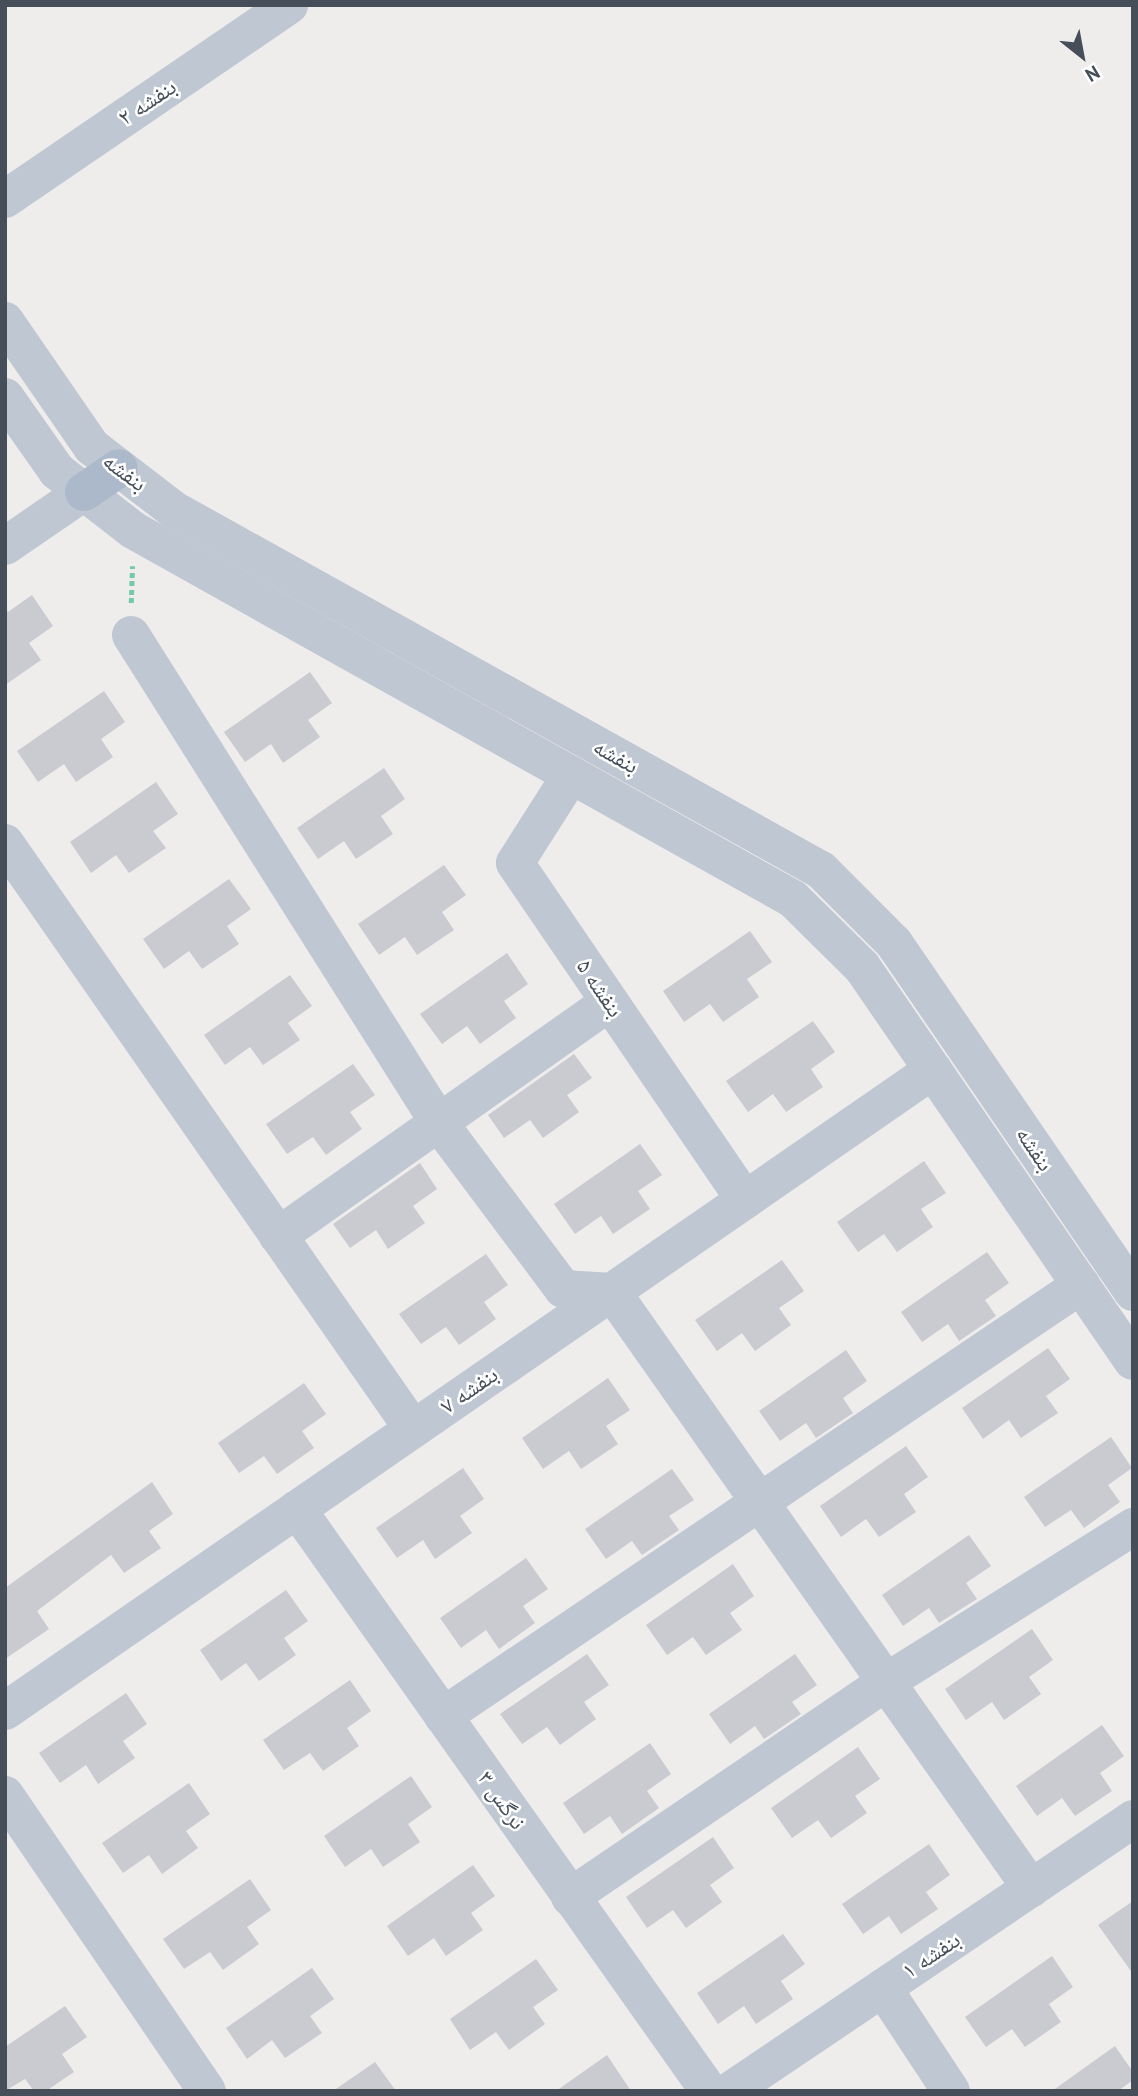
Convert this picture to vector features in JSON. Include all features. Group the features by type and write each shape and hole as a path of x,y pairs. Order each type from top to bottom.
{"main road":[{"path":"84,492 119,468"}],"street":[{"name":"بنفشه ۲","path":"5,199 289,5"},
{"name":"بنفشه","path":"5,321 92,447 174,510 821,870 894,943 1133,1292"},
{"name":"بنفشه","path":"5,397 57,471 133,530 793,899 862,967 1133,1361"},
{"path":"5,546 84,492"},
{"path":"131,635 439,1122 563,1289 612,1292 1031,1888"},
{"name":"بنفشه ۵","path":"571,775 514,863 745,1200"},
{"path":"5,843 413,1429"},
{"path":"278,1236 610,1002"},
{"name":"بنفشه ۷","path":"5,1711 933,1070"},
{"path":"443,1716 762,1504 1081,1286"},
{"name":"نرگس ۳","path":"297,1509 709,2091"},
{"path":"570,1897 886,1682 1133,1527"},
{"path":"5,1795 207,2091"},
{"name":"بنفشه ۱","path":"730,2091 1133,1819"},
{"path":"883,1988 951,2091"}],"path":[{"path":"131,635 133,530"}],"building":[{"path":"32,595 53,626 29,643 41,660 5,685 5,608 8,612"},
{"path":"310,672 332,703 308,720 320,737 283,763 271,744 245,762 224,732"},
{"path":"104,691 125,722 101,739 113,757 76,782 64,764 38,782 17,751"},
{"path":"384,768 405,799 381,816 393,834 356,859 344,841 318,859 297,828"},
{"path":"156,782 178,814 153,831 166,848 129,873 116,855 91,873 70,842"},
{"path":"444,865 466,895 442,912 454,930 417,955 405,937 379,955 358,924"},
{"path":"229,879 251,909 227,926 239,944 202,969 189,951 164,969 143,939"},
{"path":"750,931 772,962 747,979 759,997 723,1022 710,1004 684,1022 663,991"},
{"path":"507,953 528,984 504,1001 516,1018 480,1044 467,1026 442,1044 420,1014"},
{"path":"290,975 312,1006 288,1023 300,1040 263,1065 250,1047 225,1065 204,1035"},
{"path":"813,1021 835,1052 811,1069 823,1087 786,1112 773,1094 748,1112 726,1081"},
{"path":"574,1054 592,1078 567,1095 579,1112 543,1138 530,1120 504,1138 488,1115"},
{"path":"353,1064 375,1095 350,1112 362,1129 326,1155 313,1137 287,1154 266,1124"},
{"path":"640,1144 662,1175 638,1191 650,1209 613,1234 601,1216 575,1234 554,1204"},
{"path":"924,1161 946,1193 921,1209 933,1227 897,1252 884,1234 858,1252 837,1222"},
{"path":"420,1163 437,1189 413,1206 425,1223 388,1249 376,1230 350,1248 333,1224"},
{"path":"987,1252 1009,1283 985,1300 996,1316 959,1341 948,1324 922,1342 901,1312"},
{"path":"486,1254 508,1285 484,1302 496,1319 459,1345 446,1327 421,1344 399,1314"},
{"path":"782,1260 804,1291 779,1308 791,1325 755,1351 742,1333 717,1351 695,1320"},
{"path":"1048,1348 1070,1379 1046,1396 1058,1413 1021,1438 1009,1420 983,1439 962,1408"},
{"path":"846,1350 867,1381 843,1398 853,1413 816,1438 806,1423 780,1441 759,1411"},
{"path":"608,1378 630,1410 606,1426 618,1444 581,1469 569,1451 543,1469 522,1438"},
{"path":"304,1383 326,1414 302,1431 314,1448 277,1474 264,1456 239,1473 218,1443"},
{"path":"1111,1437 1132,1468 1108,1485 1120,1502 1084,1528 1071,1510 1045,1527 1024,1497"},
{"path":"906,1446 928,1477 904,1494 916,1512 879,1537 866,1519 841,1537 820,1506"},
{"path":"463,1468 484,1499 460,1516 472,1533 435,1559 423,1540 397,1558 376,1528"},
{"path":"672,1469 694,1500 669,1516 679,1530 642,1555 632,1541 606,1559 585,1529"},
{"path":"152,1482 173,1514 149,1531 161,1548 124,1573 111,1555 37,1611 49,1629 5,1659 5,1588"},
{"path":"969,1535 991,1566 966,1583 977,1599 939,1623 929,1608 903,1626 882,1595"},
{"path":"526,1558 548,1589 523,1606 535,1623 499,1649 486,1630 461,1648 440,1618"},
{"path":"733,1564 754,1596 730,1613 742,1630 706,1655 693,1637 667,1655 646,1625"},
{"path":"286,1590 308,1621 284,1638 296,1655 259,1681 246,1663 221,1681 200,1650"},
{"path":"1032,1629 1053,1660 1029,1677 1041,1694 1004,1720 992,1702 966,1720 945,1689"},
{"path":"587,1654 609,1685 584,1702 596,1719 560,1745 547,1727 522,1744 500,1714"},
{"path":"795,1654 817,1685 792,1702 801,1714 764,1739 755,1726 730,1744 709,1714"},
{"path":"350,1680 371,1711 347,1728 359,1746 323,1771 310,1753 284,1770 263,1740"},
{"path":"126,1693 147,1724 123,1741 135,1758 98,1784 86,1765 60,1783 39,1753"},
{"path":"1102,1725 1124,1756 1100,1773 1112,1791 1075,1816 1062,1798 1037,1816 1016,1786"},
{"path":"650,1743 671,1774 647,1791 659,1808 622,1834 610,1816 584,1834 563,1803"},
{"path":"858,1747 880,1779 855,1796 867,1813 831,1838 818,1820 792,1838 771,1808"},
{"path":"411,1776 432,1807 408,1824 420,1842 383,1867 371,1849 345,1867 324,1836"},
{"path":"189,1783 210,1814 186,1831 198,1848 162,1874 149,1855 123,1873 102,1843"},
{"path":"713,1837 734,1868 710,1885 722,1902 686,1928 673,1910 647,1928 626,1897"},
{"path":"929,1844 950,1875 926,1892 938,1909 901,1934 889,1916 863,1934 842,1904"},
{"path":"473,1865 495,1896 471,1913 483,1930 446,1956 434,1938 408,1956 387,1926"},
{"path":"250,1879 271,1910 247,1927 259,1944 223,1970 210,1952 184,1969 163,1939"},
{"path":"1133,1901 1133,1974 1098,1925"},
{"path":"783,1934 805,1964 781,1981 793,1999 756,2024 744,2006 718,2024 697,1993"},
{"path":"1052,1956 1073,1987 1049,2004 1061,2022 1025,2047 1012,2029 986,2047 965,2017"},
{"path":"536,1959 558,1990 533,2007 545,2024 509,2050 496,2032 470,2050 450,2019"},
{"path":"312,1968 334,1999 310,2016 322,2033 285,2058 272,2040 247,2059 226,2028"},
{"path":"65,2006 87,2037 62,2054 74,2072 46,2091 34,2091 25,2079 5,2091 5,2047"},
{"path":"1115,2046 1133,2072 1133,2080 1118,2091 1052,2091"},
{"path":"607,2055 631,2091 556,2091"},
{"path":"375,2062 396,2091 333,2091"}]}
